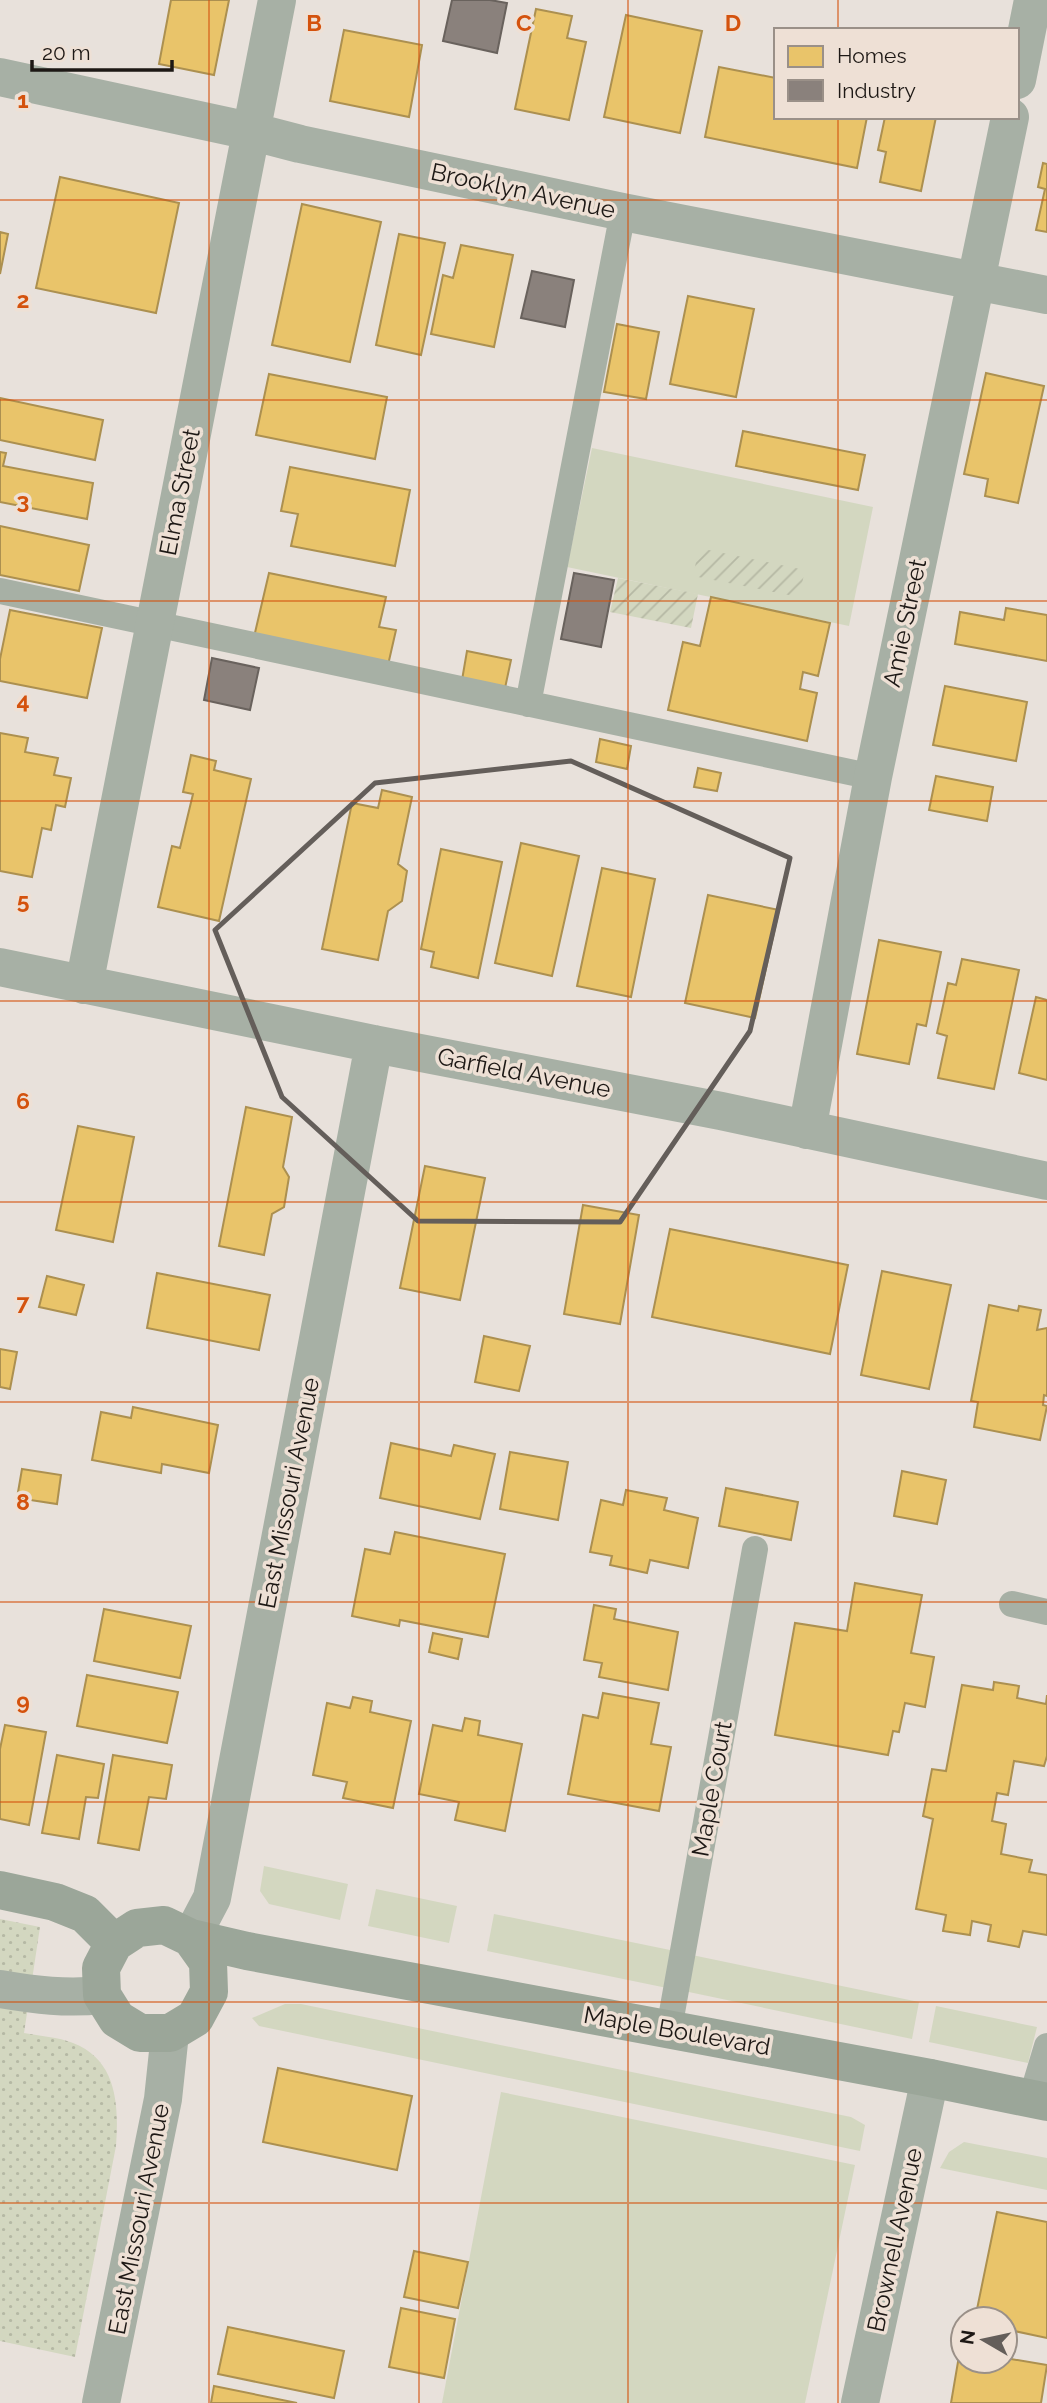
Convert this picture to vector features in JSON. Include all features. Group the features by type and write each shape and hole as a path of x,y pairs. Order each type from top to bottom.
{"street":[{"name":"Elma Street","path":"84,985 277,0"},
{"path":"1019,70 1033,0"},
{"name":"Brooklyn Avenue","path":"0,77 623,212 1047,295"},
{"name":"Amie Street","path":"807,1130 873,777 1010,119"},
{"name":"Garfield Avenue","path":"0,967 374,1044 721,1111 1047,1181"},
{"name":"East Missouri Avenue","path":"191,1938 212,1898 374,1044"},
{"path":"0,1890 55,1902 85,1914 114,1943 101,1968 102,1995 117,2019 140,2033 170,2034 195,2018 209,1992 208,1962 191,1938"},
{"name":"Maple Boulevard","path":"114,1943 137,1928 164,1925 191,1938 306,1962 1039,2100"},
{"name":"Maple Boulevard","path":"209,1992 243,1979 306,1962"},
{"path":"0,1989 47,1997 102,1995"},
{"name":"East Missouri Avenue","path":"101,2403 163,2099 170,2034"},
{"name":"Brownell Avenue","path":"860,2403 930,2078"}],"lane":[{"path":"528,704 623,212"},
{"path":"0,591 873,777"},
{"name":"Maple Court","path":"669,2029 755,1549"},
{"path":"1012,1604 1047,1612"},
{"path":"1039,2100 1047,2046"}],"highlighted area":[{"path":"571,761 790,858 750,1031 620,1222 418,1221 282,1097 215,930 375,783"}],"green space":[{"path":"592,448 873,507 849,626 567,567"},
{"path":"699,548 805,570 799,597 693,576"},
{"path":"618,578 698,594 691,628 610,612"},
{"path":"264,1866 348,1884 340,1920 269,1904 260,1891"},
{"path":"376,1889 457,1906 449,1943 368,1926"},
{"path":"494,1914 675,1951 667,1988 487,1951"},
{"path":"0,1919 40,1927 24,2033 67,2041 88,2051 99,2060 107,2072 115,2100 116,2146 75,2357 0,2341"},
{"path":"692,1955 919,2002 912,2039 684,1991"},
{"path":"285,2004 301,2004 851,2117 865,2125 860,2151 259,2026 252,2018"},
{"path":"936,2006 1037,2027 1028,2063 929,2042"},
{"path":"501,2092 855,2165 805,2403 442,2403"},
{"path":"964,2142 1047,2158 1047,2190 940,2168 949,2152"}],"building: Homes":[{"path":"171,0 229,0 214,75 159,64"},
{"path":"536,9 572,16 567,38 586,42 569,120 515,109"},
{"path":"626,15 702,31 680,133 604,117"},
{"path":"344,30 422,45 409,117 330,101"},
{"path":"719,67 774,78 774,119 867,119 857,168 705,137"},
{"path":"885,119 936,119 921,191 880,182 886,152 878,150"},
{"path":"1043,163 1047,164 1047,232 1036,230 1045,189 1038,187"},
{"path":"60,177 179,203 156,313 36,288"},
{"path":"302,204 381,222 350,362 272,345"},
{"path":"0,232 8,234 0,274"},
{"path":"399,234 445,243 421,355 376,345"},
{"path":"461,245 513,255 494,347 431,334 443,275 453,278"},
{"path":"688,296 754,309 736,397 670,384"},
{"path":"617,324 659,332 646,399 604,392"},
{"path":"986,373 1044,386 1018,503 985,496 988,479 964,474"},
{"path":"269,374 387,397 375,459 256,435"},
{"path":"0,398 103,420 95,460 0,440"},
{"path":"743,431 865,455 858,490 736,466"},
{"path":"0,452 6,453 3,466 93,483 87,519 0,502"},
{"path":"290,467 410,490 395,566 291,546 298,514 281,511"},
{"path":"0,526 89,545 79,591 0,575"},
{"path":"269,573 386,597 379,627 396,630 388,665 254,637"},
{"path":"711,597 830,623 818,676 803,672 800,689 817,693 807,741 668,710 683,642 700,646"},
{"path":"1006,608 1047,615 1047,661 955,644 960,612 1004,620"},
{"path":"10,610 102,628 87,698 0,681 0,659"},
{"path":"467,651 511,660 505,688 462,680"},
{"path":"945,686 1027,702 1016,761 933,745"},
{"path":"0,733 28,738 25,752 58,758 54,775 71,778 65,807 56,805 51,830 42,828 32,877 0,871"},
{"path":"600,739 631,746 627,769 596,762"},
{"path":"191,755 216,761 214,770 251,779 219,921 158,907 172,846 180,848 193,794 183,792"},
{"path":"698,768 721,773 717,791 694,787"},
{"path":"936,776 993,787 987,821 929,810"},
{"path":"382,790 412,797 398,864 407,871 402,901 388,911 378,960 322,949 352,803 378,808"},
{"path":"521,843 579,856 552,976 495,963"},
{"path":"441,849 502,862 478,978 431,967 434,952 421,949"},
{"path":"602,868 655,879 631,997 577,986"},
{"path":"708,895 779,910 755,1018 685,1003"},
{"path":"879,940 941,952 926,1026 917,1024 909,1064 857,1054"},
{"path":"962,959 1019,970 994,1089 938,1078 947,1036 937,1033 948,983 956,985"},
{"path":"1036,997 1047,1000 1047,1080 1019,1073"},
{"path":"246,1107 292,1117 283,1167 289,1177 284,1207 272,1214 264,1255 219,1246"},
{"path":"78,1126 134,1137 113,1242 56,1230"},
{"path":"425,1166 485,1178 460,1300 400,1288"},
{"path":"583,1205 639,1215 620,1324 564,1314"},
{"path":"670,1229 848,1265 830,1354 652,1317"},
{"path":"882,1271 951,1285 929,1389 861,1375"},
{"path":"157,1273 270,1295 259,1350 147,1328"},
{"path":"47,1276 84,1285 76,1315 39,1307"},
{"path":"989,1305 1018,1311 1019,1306 1041,1310 1037,1330 1047,1328 1047,1396 1044,1395 1043,1405 1047,1406 1040,1440 974,1427 978,1402 971,1401"},
{"path":"484,1336 530,1346 519,1391 475,1382"},
{"path":"0,1349 17,1352 10,1389 0,1387"},
{"path":"133,1407 218,1425 209,1473 162,1464 161,1473 92,1460 101,1412 131,1418"},
{"path":"391,1443 451,1456 454,1445 495,1454 480,1519 380,1498"},
{"path":"510,1452 568,1462 558,1520 500,1509"},
{"path":"22,1469 61,1475 57,1504 17,1498"},
{"path":"902,1471 946,1480 937,1524 894,1516"},
{"path":"726,1488 798,1502 791,1540 719,1526"},
{"path":"626,1490 667,1498 664,1510 698,1518 688,1568 650,1560 647,1573 610,1565 612,1556 590,1552 601,1500 623,1505"},
{"path":"395,1532 505,1554 488,1637 400,1620 399,1626 352,1616 365,1549 390,1554"},
{"path":"855,1583 922,1595 911,1653 934,1657 925,1707 905,1703 899,1732 893,1731 888,1755 775,1735 795,1623 847,1631"},
{"path":"594,1605 616,1609 614,1619 678,1632 668,1690 599,1677 602,1663 584,1660"},
{"path":"104,1609 191,1626 180,1678 94,1661"},
{"path":"433,1633 462,1639 458,1659 429,1652"},
{"path":"87,1675 178,1692 167,1743 77,1726"},
{"path":"994,1682 1019,1686 1017,1698 1046,1704 1047,1695 1047,1756 1044,1766 1014,1761 1008,1795 997,1793 992,1821 1006,1824 1001,1854 1032,1860 1029,1872 1047,1875 1047,1935 1023,1931 1019,1947 988,1941 991,1925 972,1921 970,1935 943,1931 946,1915 916,1909 933,1819 923,1816 932,1769 946,1771 962,1685 993,1690"},
{"path":"603,1693 659,1703 651,1744 671,1747 659,1811 568,1794 583,1715 598,1718"},
{"path":"353,1697 372,1701 370,1712 411,1721 393,1808 343,1798 347,1782 313,1775 327,1703 350,1708"},
{"path":"465,1718 480,1721 478,1735 522,1744 505,1831 455,1820 459,1802 419,1794 433,1725 462,1731"},
{"path":"5,1725 46,1732 29,1825 0,1819 0,1749"},
{"path":"57,1755 104,1764 98,1798 86,1797 79,1839 42,1833"},
{"path":"113,1755 172,1765 166,1799 149,1797 139,1850 98,1843"},
{"path":"278,2068 412,2096 397,2170 263,2142"},
{"path":"997,2212 1047,2222 1047,2338 1019,2332 1019,2305 978,2305"},
{"path":"414,2251 468,2262 458,2308 404,2297"},
{"path":"401,2308 455,2319 444,2378 389,2367"},
{"path":"228,2327 344,2351 334,2398 218,2374"},
{"path":"1019,2360 1047,2365 1041,2403 951,2403 956,2375 1019,2375"},
{"path":"214,2386 297,2403 211,2403"}],"building: Industry":[{"path":"452,0 507,3 497,53 443,41"},
{"path":"532,271 574,280 565,327 521,318"},
{"path":"574,573 614,580 601,647 561,639"},
{"path":"212,658 259,668 250,710 204,700"}]}
